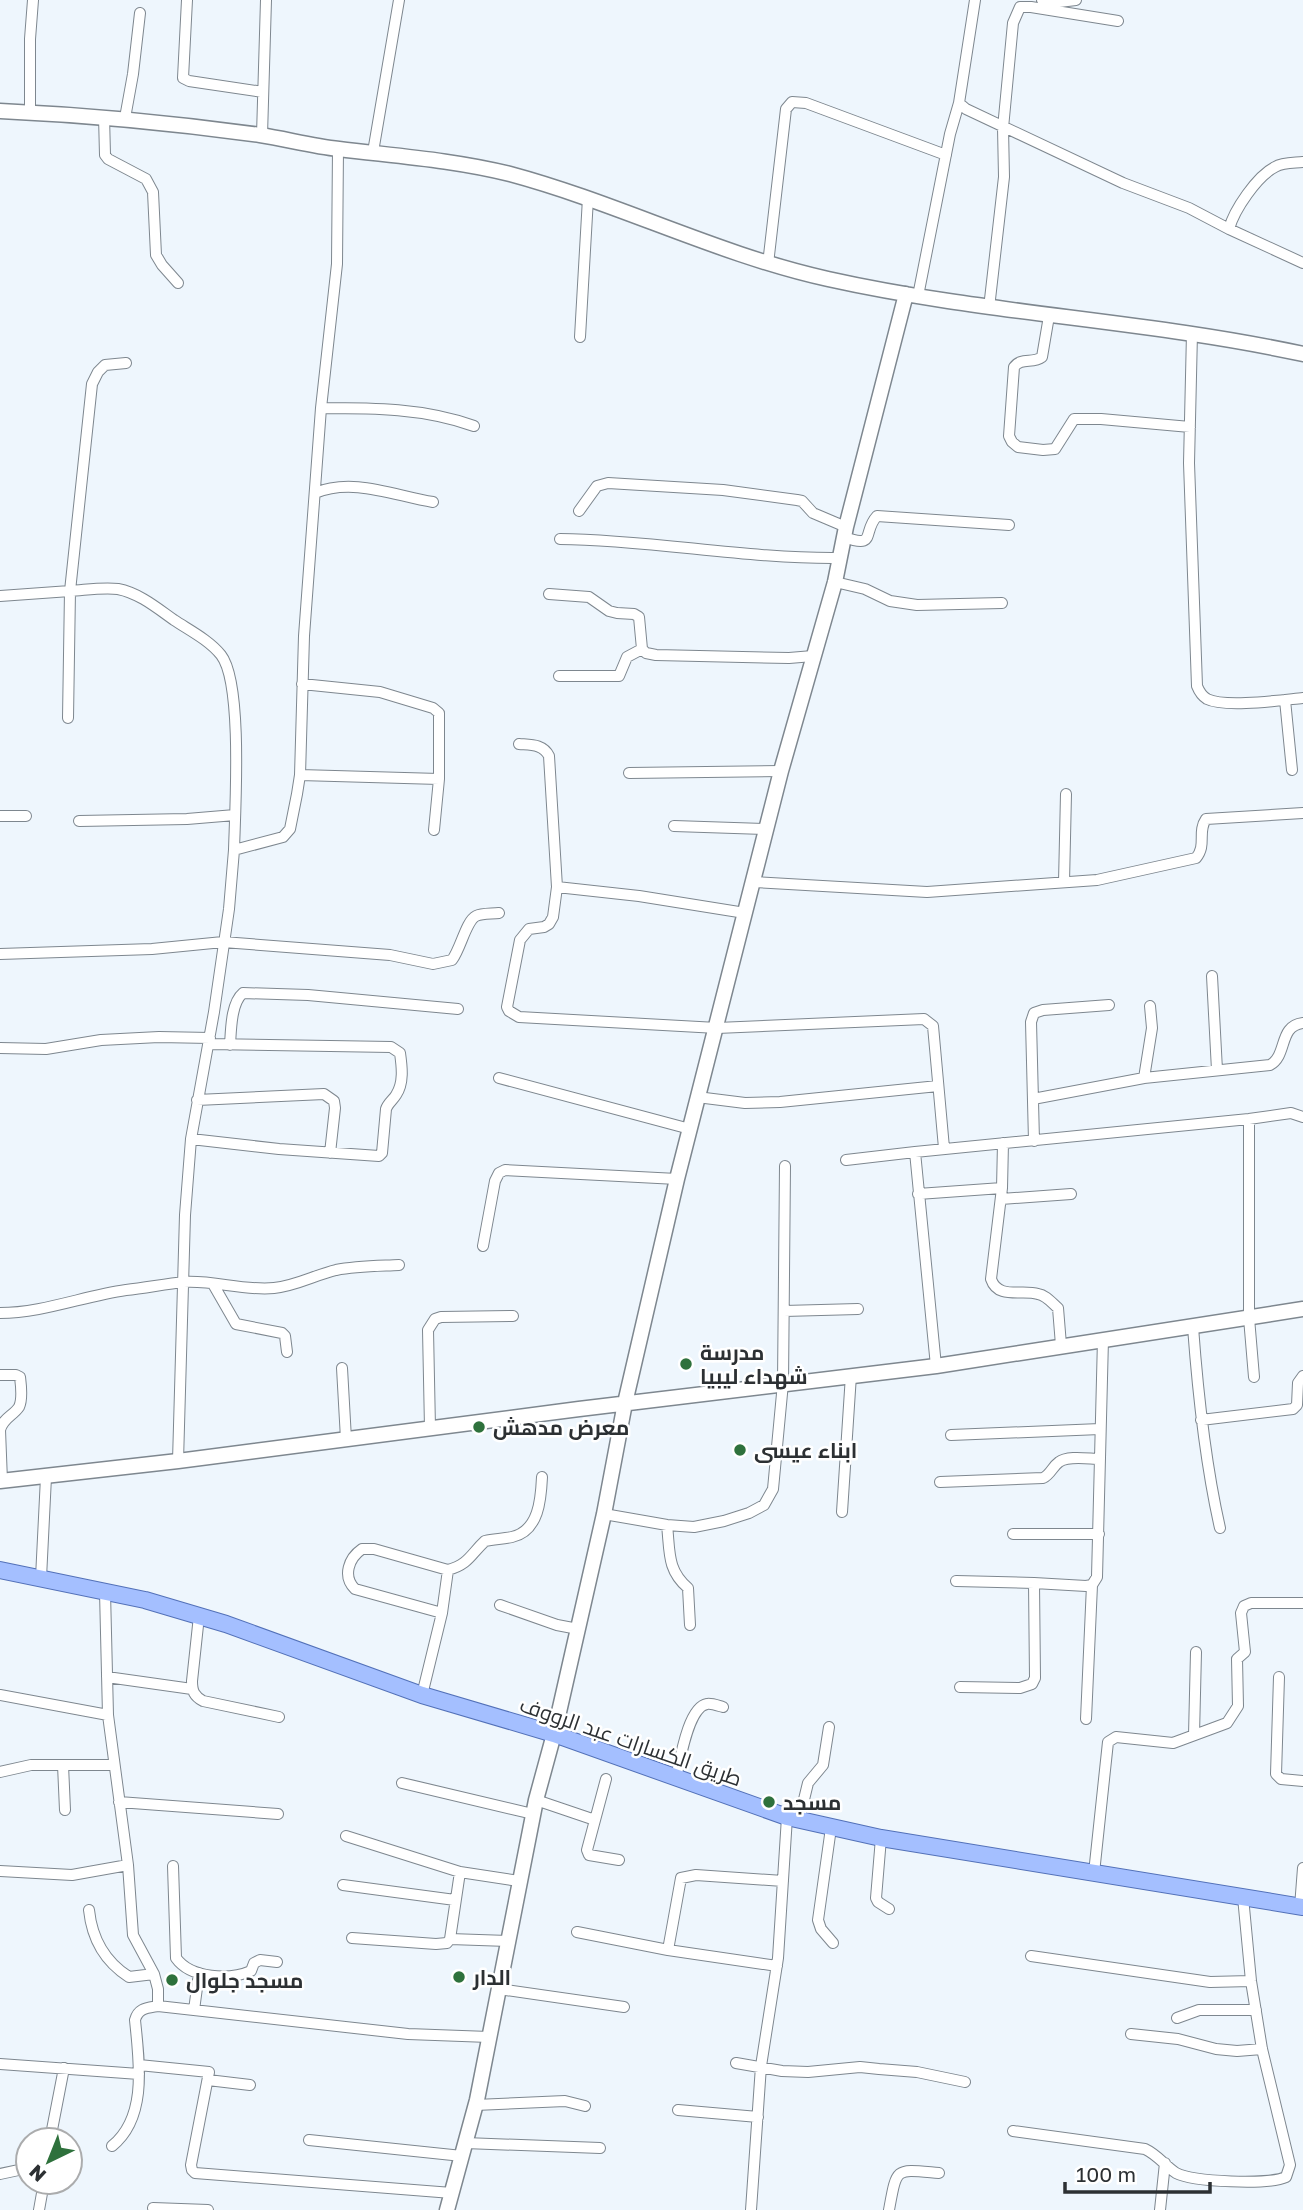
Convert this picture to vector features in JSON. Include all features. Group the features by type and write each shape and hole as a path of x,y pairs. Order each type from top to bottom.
{"main road":[{"name":"طريق الكسارات عبد الرووف","path":"0,1570 145,1600 199,1616 422,1695 554,1734 793,1819 881,1838 1302,1907"}],"street":[{"path":"30,112 33,0"},
{"path":"187,0 183,78 263,92"},
{"path":"262,135 266,0"},
{"path":"373,152 399,0"},
{"path":"447,2210 475,2105 535,1807 578,1629 625,1404 677,1179 781,771 912,295 959,103 975,0"},
{"path":"1042,0 1076,0"},
{"path":"989,308 1004,177 1003,128 1013,23 1020,7 1118,20"},
{"path":"125,118 140,13"},
{"path":"768,264 786,108 792,102 806,103 946,155"},
{"path":"959,103 1003,128 1135,188 1189,208 1303,263"},
{"path":"0,111 125,118 262,135 505,173 548,184 768,264 831,280 989,308 1192,333 1303,354"},
{"path":"104,116 104,155 135,172 150,184 153,192 156,255 178,283"},
{"path":"234,850 283,837 290,829 295,811 300,775 302,684 321,408 337,264 338,149"},
{"path":"1229,229 1238,206 1272,169 1284,164 1303,162"},
{"path":"580,337 588,198"},
{"path":"1286,254 1303,250"},
{"path":"1049,316 1042,357 1020,361 1014,367 1009,431 1012,442 1018,447 1030,450 1055,449 1074,419 1190,427"},
{"path":"1192,333 1189,463 1197,686 1207,699 1218,702 1303,698"},
{"path":"68,718 70,591 92,384 105,365 126,363"},
{"path":"321,408 384,408 426,412 474,426"},
{"path":"579,511 597,486 608,483 723,490 802,501 813,513 860,543 869,535 874,518 884,515 1009,525"},
{"path":"315,493 326,488 375,489 404,498 433,502"},
{"path":"561,540 600,540 761,556 839,558"},
{"path":"835,582 865,589 890,601 917,604 1002,603"},
{"path":"0,596 113,589 127,592 142,598 181,624 221,655 232,681 235,718 234,868 209,1041 191,1139 185,1215 178,1461"},
{"path":"549,594 589,597 610,611 639,617 642,649 646,653 789,658 813,656"},
{"path":"559,676 616,677 621,673 627,657 642,649"},
{"path":"302,684 380,692 433,708 439,713 439,779 434,830"},
{"path":"1285,700 1292,770"},
{"path":"519,744 539,746 549,755 557,887 553,917 549,924 529,929 520,940 507,1007 509,1012 519,1017 717,1028 924,1019 933,1026 944,1148"},
{"path":"629,773 781,771"},
{"path":"300,775 439,779"},
{"path":"1065,882 1066,794"},
{"path":"754,882 927,892 1097,880 1196,858 1203,844 1200,828 1206,819 1303,813"},
{"path":"79,821 187,819 235,815"},
{"path":"0,816 26,816"},
{"path":"674,826 766,830"},
{"path":"557,887 639,896 745,913"},
{"path":"0,954 152,950 223,942 390,955 433,964 452,960 461,945 467,925 473,918 499,913"},
{"path":"1212,976 1217,1070"},
{"path":"230,1045 232,1024 238,1000 243,993 308,995 458,1009"},
{"path":"1034,1140 1031,1022 1034,1013 1109,1004"},
{"path":"1144,1078 1152,1028 1150,1006"},
{"path":"1033,1099 1144,1078 1270,1065 1278,1059 1286,1033 1298,1023 1303,1023"},
{"path":"0,1048 46,1049 101,1040 159,1037 230,1045 386,1046 399,1051 401,1084 396,1095 387,1104 382,1153 373,1157 191,1139"},
{"path":"499,1078 690,1129"},
{"path":"697,1097 745,1103 780,1102 938,1086"},
{"path":"197,1100 324,1094 334,1101 335,1108 330,1153"},
{"path":"846,1160 1292,1113 1303,1117"},
{"path":"1249,1119 1249,1318 1254,1377"},
{"path":"1003,1143 1002,1188 991,1279 1001,1292 1038,1293 1058,1308 1061,1345"},
{"path":"915,1152 936,1366"},
{"path":"604,1514 694,1527 749,1513 764,1505 773,1489 783,1383 785,1166"},
{"path":"482,1246 495,1181 499,1173 505,1170 677,1179"},
{"path":"918,1194 1002,1188"},
{"path":"1001,1199 1071,1194"},
{"path":"0,1313 13,1313 92,1295 185,1282 235,1288 276,1288 338,1269 399,1265"},
{"path":"213,1284 236,1324 282,1333 285,1336 287,1352"},
{"path":"784,1311 858,1309"},
{"path":"0,1375 16,1374 21,1381 18,1408 2,1423 0,1430 1,1481 936,1366 1303,1309"},
{"path":"430,1428 427,1378 428,1330 431,1323 441,1317 513,1316"},
{"path":"1192,1327 1201,1420 1220,1528"},
{"path":"1086,1719 1091,1585 1097,1577 1099,1534 1103,1339"},
{"path":"342,1368 346,1439"},
{"path":"842,1512 851,1375"},
{"path":"1201,1420 1293,1409 1297,1405 1298,1383 1303,1376"},
{"path":"951,1435 1100,1429"},
{"path":"940,1482 1043,1478 1062,1460 1100,1459"},
{"path":"41,1578 46,1477"},
{"path":"442,1613 355,1588 347,1576 350,1562 362,1549 374,1549 448,1570 461,1566 485,1541 513,1537 534,1522 538,1512 542,1477"},
{"path":"667,1525 673,1571 688,1588 690,1625"},
{"path":"1013,1534 1099,1534"},
{"path":"422,1695 442,1613 448,1570"},
{"path":"956,1581 1091,1585"},
{"path":"960,1688 1020,1688 1032,1684 1035,1678 1034,1583"},
{"path":"105,1592 108,1715 128,1865 133,1934 154,1974 158,1989 158,2006"},
{"path":"1094,1873 1108,1742 1116,1737 1181,1742 1227,1723 1238,1706 1237,1659 1245,1652 1241,1613 1244,1606 1251,1603 1303,1603"},
{"path":"500,1605 557,1625 578,1629"},
{"path":"199,1616 192,1689 196,1697 279,1717"},
{"path":"1194,1735 1196,1652"},
{"path":"107,1677 192,1689"},
{"path":"1279,1677 1275,1771 1281,1779 1303,1781"},
{"path":"0,1695 108,1715"},
{"path":"676,1778 696,1710 708,1704 723,1707"},
{"path":"751,2210 761,2066 777,1966 783,1881 793,1819 808,1783 823,1765 829,1727"},
{"path":"0,1772 31,1765 113,1765"},
{"path":"63,1765 65,1810"},
{"path":"606,1779 587,1853 619,1860"},
{"path":"402,1783 595,1820"},
{"path":"118,1802 278,1814"},
{"path":"831,1828 818,1920 821,1929 833,1943"},
{"path":"346,1836 460,1872 519,1881"},
{"path":"881,1838 876,1898 889,1909"},
{"path":"0,1871 72,1875 128,1865"},
{"path":"173,1866 176,1958 184,1967 199,1973 236,1976 251,1971 254,1963 260,1960 277,1962"},
{"path":"1302,1907 1303,1868"},
{"path":"352,1938 447,1943 450,1939 460,1872"},
{"path":"668,1950 681,1878 696,1875 783,1881"},
{"path":"343,1885 455,1900"},
{"path":"1013,2131 1145,2149 1156,2154 1175,2172 1189,2178 1233,2181 1277,2180 1286,2177 1290,2165 1262,2049 1251,1981 1243,1897"},
{"path":"89,1910 94,1935 111,1963 129,1977 154,1974"},
{"path":"577,1932 668,1950 777,1966"},
{"path":"450,1939 508,1941"},
{"path":"1031,1956 1210,1982 1251,1981"},
{"path":"194,2010 199,1973"},
{"path":"499,1989 624,2007"},
{"path":"112,2146 121,2139 133,2121 139,2069 136,2014 142,2009 158,2006 408,2035 489,2037"},
{"path":"1177,2018 1199,2010 1256,2010"},
{"path":"1131,2035 1178,2039 1216,2049 1262,2049"},
{"path":"736,2063 782,2071 808,2072 870,2068 917,2072 965,2082"},
{"path":"0,2064 209,2072 191,2165 195,2173 452,2193"},
{"path":"53,2126 64,2068"},
{"path":"208,2080 250,2085"},
{"path":"475,2105 565,2101 584,2106"},
{"path":"678,2110 758,2117"},
{"path":"309,2140 464,2149 600,2148"},
{"path":"1160,2210 1165,2163"},
{"path":"889,2210 898,2174 906,2170 939,2173"},
{"path":"153,2208 208,2210"}],"place":[{"name":"مدرسة شهداء ليبيا","path":"686,1364"},
{"name":"معرض مدهش","path":"479,1427"},
{"name":"ابناء عيسى","path":"740,1450"},
{"name":"مسجد","path":"769,1802"},
{"name":"الدار","path":"459,1977"},
{"name":"مسجد جلوال","path":"172,1980"}]}
